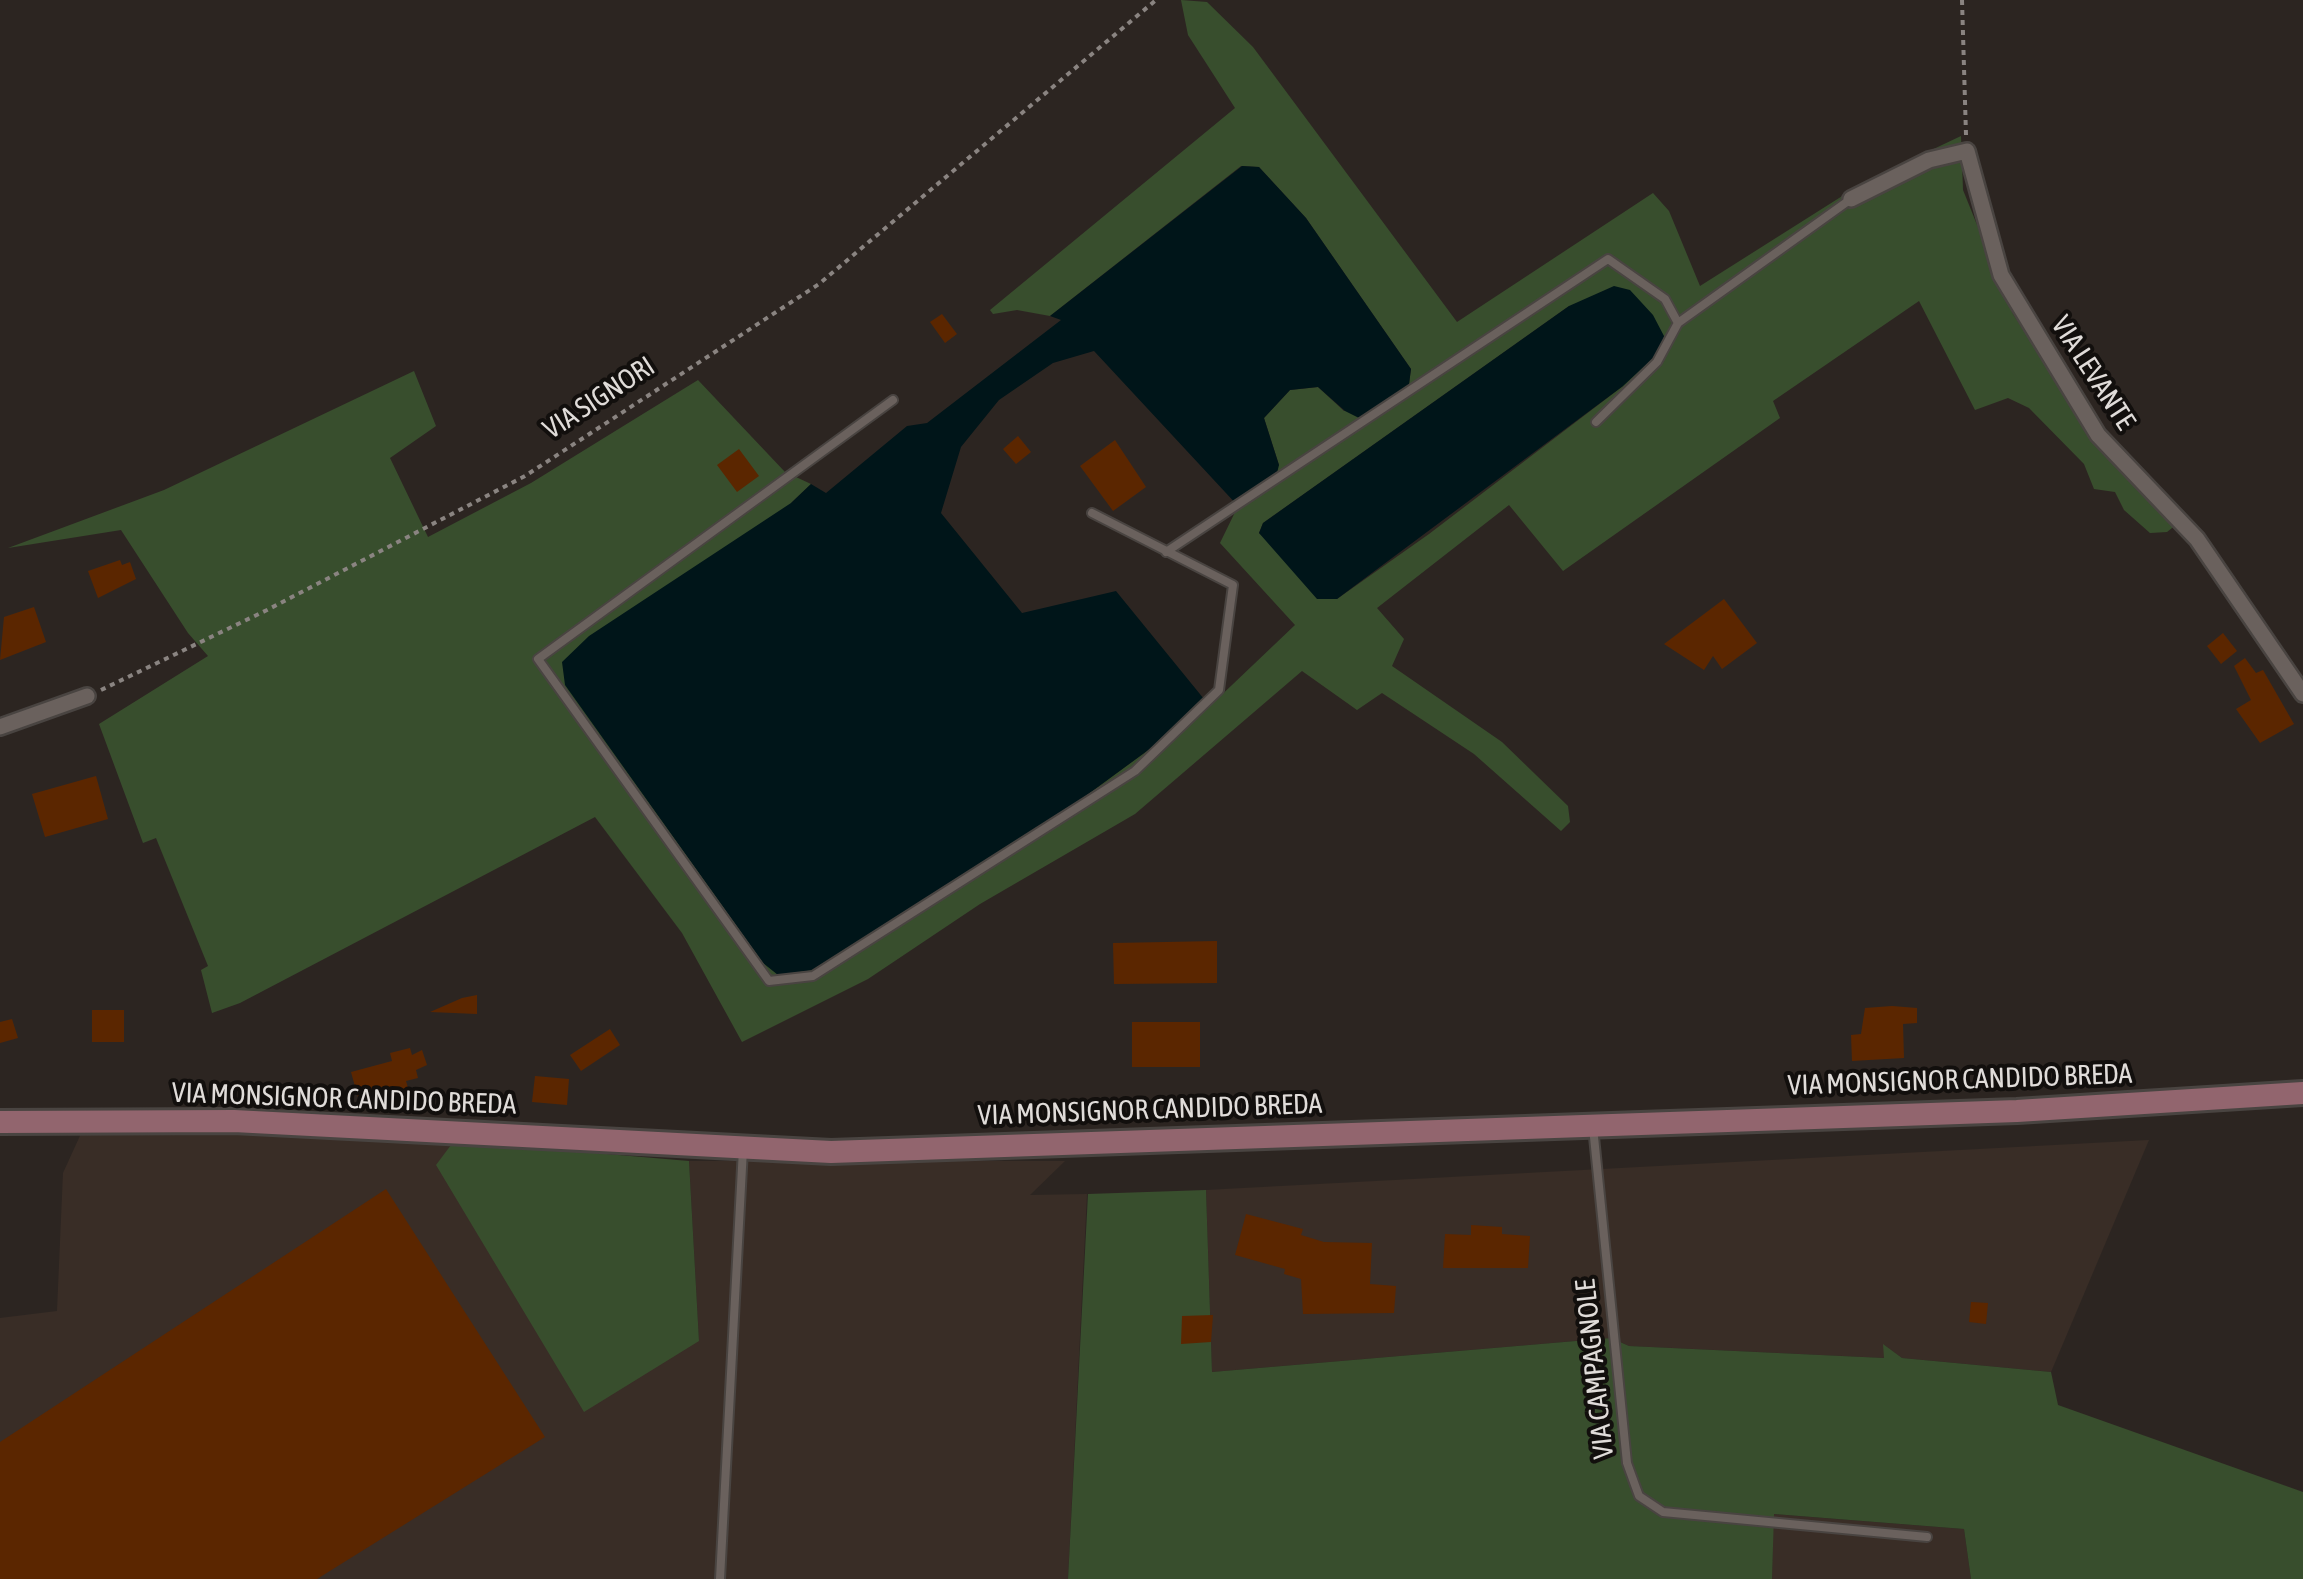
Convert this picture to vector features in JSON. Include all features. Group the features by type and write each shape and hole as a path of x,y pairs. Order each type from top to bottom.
{"main road":[{"name":"VIA MONSIGNOR CANDIDO BREDA","path":"0,1122 234,1121 831,1152 1592,1122 2017,1110 2303,1092"}],"street":[{"path":"1851,199 1929,160 1967,152"},
{"name":"VIA LEVANTE","path":"1967,152 2001,275 2098,434 2197,539 2303,694"},
{"path":"0,727 88,696"}],"lane":[{"path":"1596,422 1657,362 1678,324 1851,199"},
{"path":"1166,552 1608,259 1665,299 1678,324"},
{"path":"893,400 538,659 769,981 812,976 1135,771 1219,690 1234,585 1092,513"},
{"name":"VIA CAMPAGNOLE","path":"1592,1122 1627,1464 1638,1496 1663,1512 1926,1537"},
{"path":"720,1579 743,1148"}],"path":[{"name":"VIA SIGNORI","path":"88,696 268,610 558,454 819,284 1156,0"},
{"path":"1962,0 1967,152"}],"shaded area":[{"path":"1242,166 1259,167 1306,218 1411,369 1408,392 1367,422 1345,411 1318,387 1290,390 1264,418 1279,465 1276,477 1238,506 1094,351 1053,363 999,400 961,447 941,513 1022,613 1116,591 1204,699 1166,737 1076,803 814,970 778,975 763,963 565,685 562,662 589,636 791,503 811,484 826,493 907,426 927,423 1061,320 1050,316"},
{"path":"1614,286 1630,290 1653,315 1664,336 1662,350 1623,386 1337,599 1317,599 1259,533 1263,523 1569,306"},
{"path":"266,1126 454,1141 699,1341 689,1161 1065,1161 1030,1195 1087,1194 1068,1579 0,1579 0,1318 57,1311 63,1173 84,1127"},
{"path":"2149,1140 2051,1372 1902,1358 1884,1345 1884,1358 1629,1346 1611,1338 1212,1372 1206,1190"},
{"path":"1773,1514 1964,1529 1971,1579 1772,1579"}],"green space":[{"path":"1181,0 1207,2 1253,47 1457,322 1653,193 1669,211 1700,286 1866,181 1961,136 1963,190 2013,314 2086,426 2177,524 2167,532 2150,533 2124,510 2115,492 2094,489 2084,464 2029,408 2008,398 1975,410 1919,301 1773,401 1780,418 1563,571 1509,505 1377,608 1404,639 1392,666 1502,742 1568,806 1570,822 1561,831 1474,754 1382,693 1357,710 1302,671 1135,814 980,904 868,979 742,1042 682,933 595,817 240,1003 212,1013 201,970 208,966 156,838 143,843 99,724 208,656 188,633 121,530 8,548 164,490 414,371 436,426 390,458 428,537 531,483 698,380 785,472 811,484 791,503 902,915 1076,803 1166,737 1204,699 1211,705 1295,625 1220,543 1238,506 1279,465 1264,418 1290,390 1318,387 1344,411 1408,392 1411,369 1306,218 1259,167 1241,166 1050,316 1017,310 993,314 990,310 1235,108 1188,35","holes":["1569,306 1623,386 1337,599 1259,533 1263,523"]},
{"path":"454,1141 689,1161 699,1341 584,1412 436,1165"},
{"path":"1206,1190 1212,1372 1611,1338 1629,1346 1884,1358 1883,1344 1902,1358 2051,1372 2058,1405 2303,1492 2303,1579 1971,1579 1964,1529 1774,1514 1772,1579 1068,1579 1088,1194"}],"building":[{"path":"942,314 957,334 945,343 930,322"},
{"path":"1018,436 1031,452 1016,464 1003,449"},
{"path":"1115,440 1146,487 1113,511 1080,466"},
{"path":"739,449 759,476 737,492 717,465"},
{"path":"120,560 122,565 130,562 136,579 98,598 88,571"},
{"path":"1724,599 1757,643 1722,669 1713,656 1704,670 1664,644"},
{"path":"34,607 46,642 0,660 4,617"},
{"path":"2223,633 2237,651 2221,664 2207,646"},
{"path":"2245,658 2256,673 2263,670 2294,724 2260,743 2236,709 2251,700 2234,666"},
{"path":"96,776 108,819 45,837 32,794"},
{"path":"1217,941 1217,983 1114,984 1113,943"},
{"path":"477,995 477,1014 430,1012 462,998"},
{"path":"1865,1008 1917,1008 1917,1023 1903,1024 1904,1058 1852,1061 1851,1035 1861,1034"},
{"path":"92,1010 124,1010 124,1042 92,1042"},
{"path":"12,1019 18,1038 0,1043 0,1022"},
{"path":"1132,1022 1200,1022 1200,1067 1132,1067"},
{"path":"610,1029 620,1045 581,1071 570,1055"},
{"path":"410,1048 412,1055 422,1050 427,1065 416,1070 418,1078 406,1081 408,1088 359,1101 351,1072 392,1061 390,1053"},
{"path":"535,1076 569,1079 567,1105 532,1102"},
{"path":"386,1189 545,1437 317,1579 0,1579 0,1442"},
{"path":"1246,1214 1303,1229 1301,1235 1324,1242 1372,1243 1370,1284 1396,1286 1394,1313 1303,1314 1301,1279 1284,1274 1285,1269 1235,1255"},
{"path":"1471,1225 1502,1227 1502,1234 1530,1236 1528,1268 1443,1268 1445,1234 1471,1235"},
{"path":"1971,1302 1988,1303 1986,1324 1969,1322"},
{"path":"1213,1315 1211,1342 1181,1344 1182,1316"}]}
